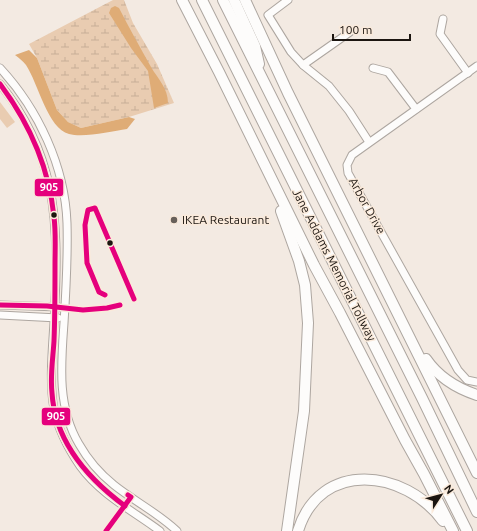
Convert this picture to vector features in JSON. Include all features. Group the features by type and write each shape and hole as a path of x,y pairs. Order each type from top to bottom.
{"highway":[{"path":"182,0 314,265 404,440 424,474 452,531"},
{"name":"Jane Addams Memorial Tollway","path":"202,0 467,531"},
{"name":"Jane Addams Memorial Tollway","path":"223,0 422,398 477,512"},
{"path":"234,0 255,46 261,76"},
{"path":"246,0 288,93 477,473"},
{"path":"219,72 284,218 299,261 305,285 308,323 304,411 287,531"},
{"path":"374,267 399,304 411,331 432,367 444,380 454,386 477,395"},
{"path":"298,531 304,514 320,495 341,483 358,479 382,481 413,492 436,512 452,531"}],"street":[{"path":"288,0 268,15 291,52 303,65 329,86 369,142"},
{"path":"443,19 440,34 468,73"},
{"path":"303,65 350,32"},
{"name":"Arbor Drive","path":"477,66 369,142 350,158 347,165 348,174 458,370 467,380 477,382"},
{"path":"0,68 25,100 36,118 53,155 65,202 67,223 65,308 61,362 64,402 72,431 87,457 106,478 115,486 165,520 177,531"},
{"path":"373,68 388,72 416,109"},
{"path":"0,84 23,115 38,146 46,170 54,213 55,318 52,393 56,420 70,450 80,466 92,480 160,531"},
{"path":"0,305 65,308"},
{"path":"0,315 64,318"}],"green space":[{"path":"113,0 124,0 133,23 157,64 174,103 129,117 81,128 68,122 57,110 37,58 29,44"},
{"path":"0,102 15,122 7,128 0,119"}],"shaded area":[{"path":"115,6 119,8 151,67 162,84 168,98 168,103 154,108 148,71 131,48 109,13 111,8"},
{"path":"29,50 37,58 57,110 68,122 81,128 129,117 135,119 127,129 106,133 75,135 69,134 62,130 55,124 49,115 26,65 15,55"}],"transit line":[{"name":"905","path":"0,84 11,99 29,130 43,163 48,181 55,223 54,332 51,380 54,410 59,427 75,457 86,471 125,506"},
{"name":"905","path":"105,295 99,292 87,263 85,225 88,210 95,208 134,299"},
{"name":"905","path":"0,305 47,306 83,310 107,308 120,305"},
{"name":"905","path":"106,531 131,497 128,495"}],"place":[{"name":"IKEA Restaurant","path":"174,220"}]}
